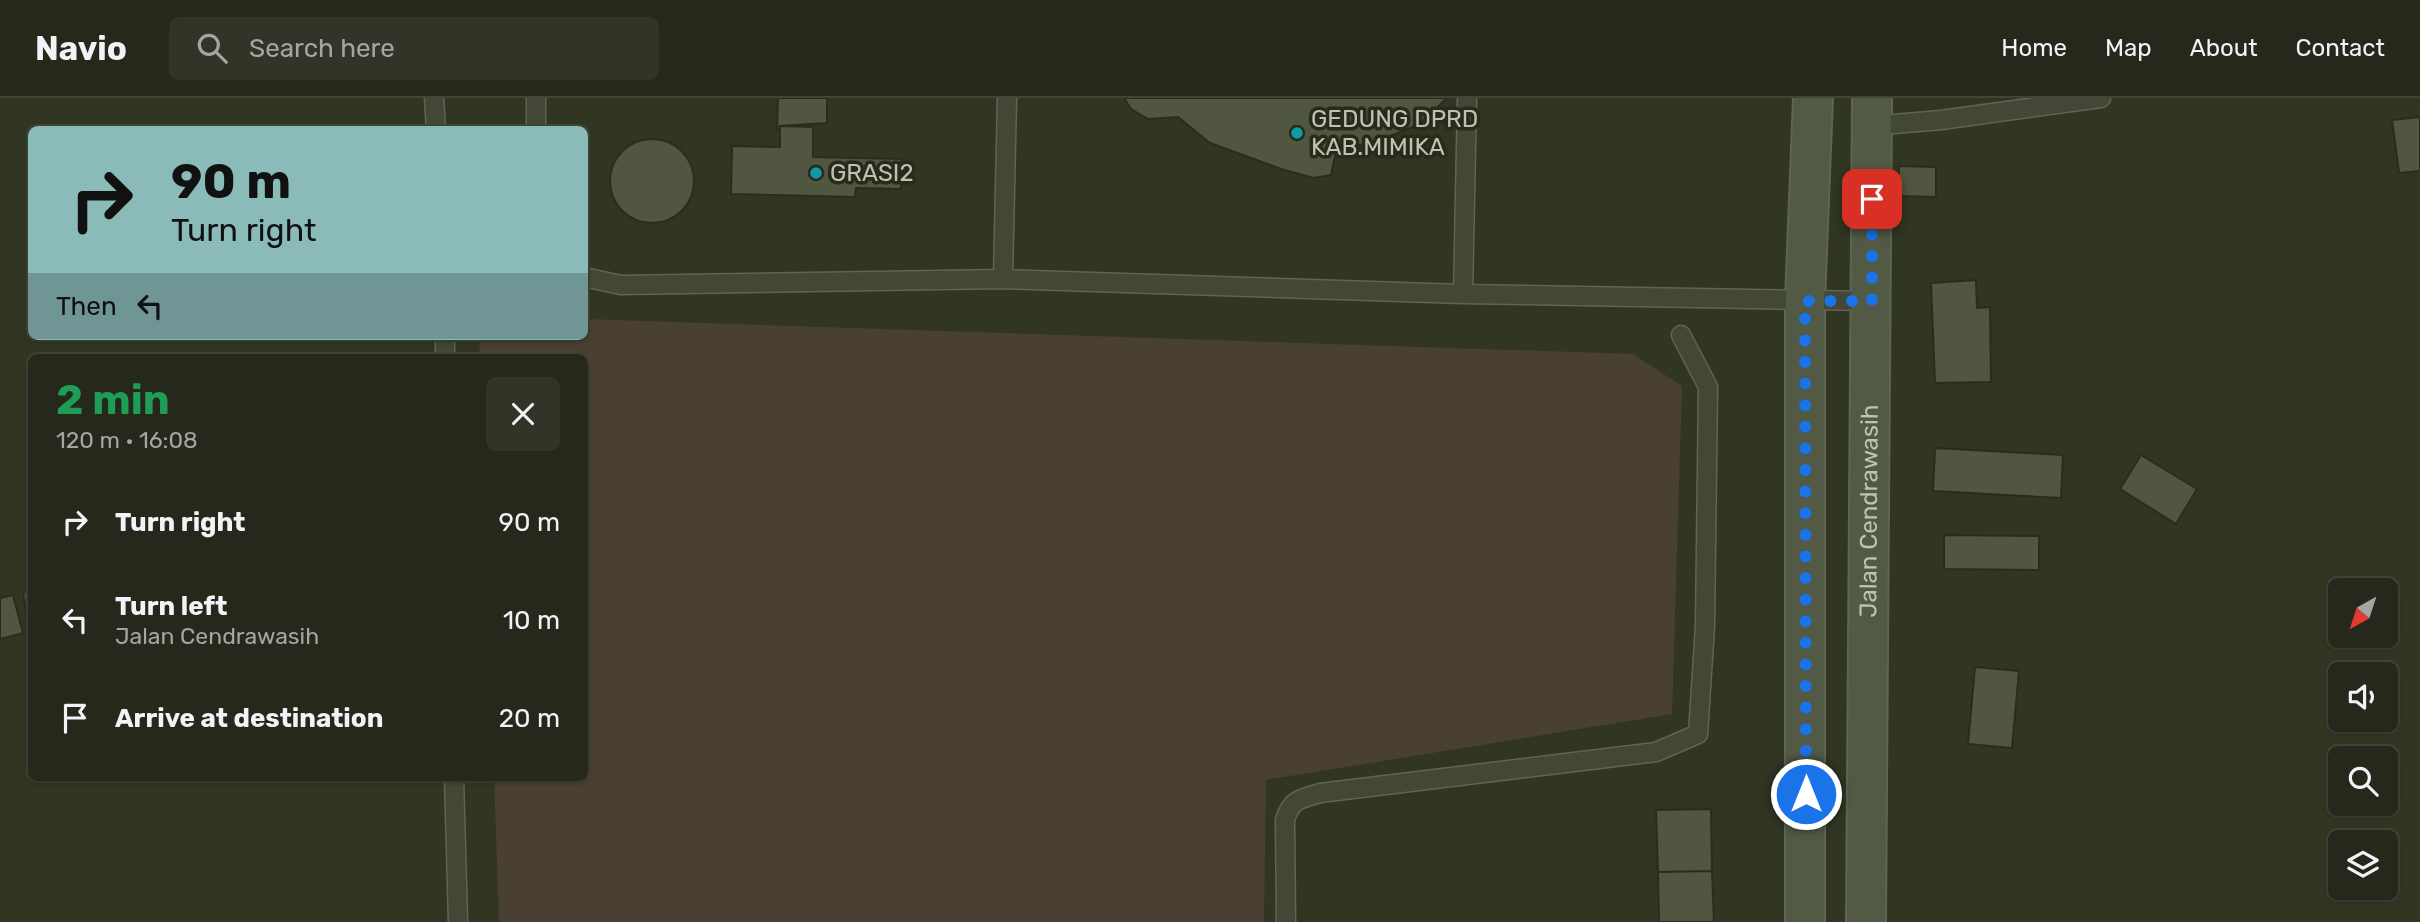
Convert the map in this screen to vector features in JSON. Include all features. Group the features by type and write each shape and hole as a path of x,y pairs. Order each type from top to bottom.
{"main road":[{"path":"1805,922 1805,301 1813,98"},
{"name":"Jalan Cendrawasih","path":"1866,922 1872,301 1879,115"}],"lane":[{"path":"434,98 436,126"},
{"path":"536,98 536,126"},
{"path":"1003,279 1007,98"},
{"path":"1463,294 1467,98"},
{"path":"1879,115 1941,120 2101,98"},
{"path":"588,278 621,285 1003,279 1463,294 1872,301"},
{"path":"1286,922 1285,820 1288,807 1298,800 1320,793 1656,752 1698,734 1705,626 1708,387 1681,335"},
{"path":"454,781 458,922"}],"shaded area":[{"path":"588,319 1633,354 1682,386 1672,714 1266,780 1264,922 499,922 494,781 588,781 588,354 480,354 479,340 588,340"}],"building":[{"path":"778,98 827,98 827,123 780,126 777,129"},
{"name":"GEDUNG DPRD KAB.MIMIKA","path":"1124,98 1447,98 1420,124 1370,144 1337,147 1331,175 1314,178 1210,143 1178,117 1148,119 1131,109"},
{"path":"2420,117 2420,171 2399,173 2392,120"},
{"name":"GRASI2","path":"780,126 813,127 813,157 901,159 901,189 856,188 855,197 731,194 732,146 780,147"},
{"path":"652,139 668,142 682,151 691,165 694,181 691,197 682,211 668,220 652,223 636,220 622,211 613,197 610,181 613,165 622,151 636,142"},
{"path":"1899,166 1936,167 1936,197 1898,196"},
{"path":"1976,280 1977,308 1990,307 1991,382 1935,383 1931,283"},
{"path":"1935,448 2063,455 2061,498 1933,491"},
{"path":"2141,455 2197,489 2176,524 2120,489"},
{"path":"1944,535 2039,536 2039,570 1944,569"},
{"path":"28,591 27,617 23,592"},
{"path":"13,595 23,633 0,639 0,598"},
{"path":"1975,667 2019,671 2012,748 1968,744"},
{"path":"1711,809 1712,871 1658,872 1656,810"},
{"path":"1712,871 1714,922 1659,922 1658,872"}],"place":[{"name":"GEDUNG DPRD KAB.MIMIKA","path":"1297,133"},
{"name":"GRASI2","path":"816,173"}],"route":[{"path":"1806,794 1805,301 1872,301 1872,199"}]}
